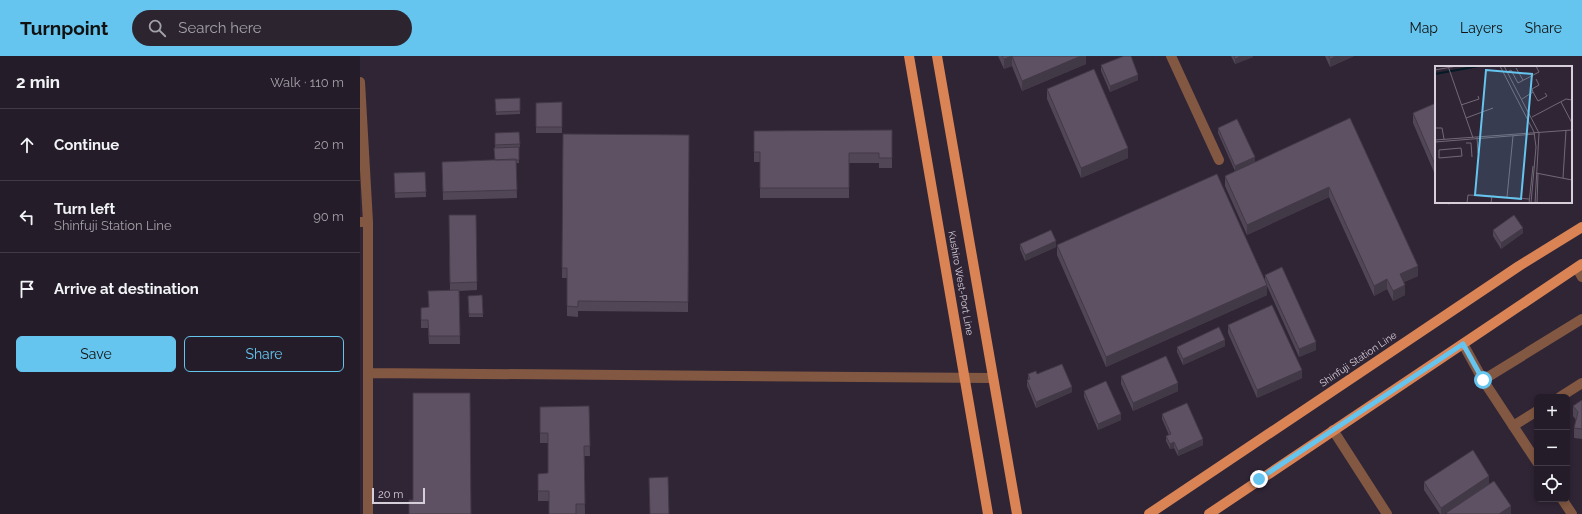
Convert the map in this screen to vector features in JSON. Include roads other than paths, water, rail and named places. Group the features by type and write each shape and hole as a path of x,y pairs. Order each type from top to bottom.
{"main road":[{"name":"Kushiro West-Port Line","path":"909,56 966,378 988,514"},
{"name":"Kushiro West-Port Line","path":"937,56 992,378 1017,514"},
{"name":"Shinfuji Station Line","path":"1149,514 1519,266 1582,227"},
{"path":"1208,514 1579,266"}],"street":[{"path":"1171,56 1219,160"},
{"path":"360,82 368,373 368,514"},
{"path":"1579,266 1582,277"},
{"path":"1483,380 1582,319"},
{"path":"1463,344 1483,380 1534,458"},
{"path":"368,373 992,378"},
{"path":"1565,394 1582,383"},
{"path":"1513,426 1534,413"},
{"path":"1333,430 1387,514"},
{"path":"1564,502 1572,514"}]}
